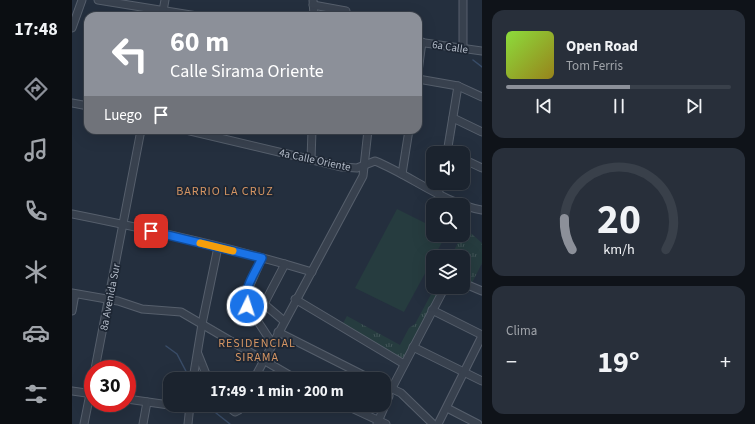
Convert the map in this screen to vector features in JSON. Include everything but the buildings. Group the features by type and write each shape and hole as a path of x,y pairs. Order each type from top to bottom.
{"street":[{"path":"72,28 82,0"},
{"path":"98,0 157,12"},
{"path":"162,12 165,0"},
{"path":"463,49 464,0"},
{"path":"314,12 313,2 346,11"},
{"name":"6a Calle","path":"422,42 482,51"},
{"path":"422,80 458,86 482,97"},
{"path":"449,146 458,86"},
{"path":"72,103 84,105"},
{"path":"453,118 482,132"},
{"name":"8a Avenida Sur","path":"97,360 140,134"},
{"name":"4a Calle Oriente","path":"203,134 342,167 357,168 375,161 449,200 482,210"},
{"path":"311,160 312,134"},
{"path":"257,372 295,299 312,272 363,176 368,134"},
{"path":"402,174 408,134"},
{"path":"470,162 482,168"},
{"path":"438,194 439,190"},
{"path":"72,214 124,224 312,272"},
{"path":"194,372 218,247"},
{"path":"262,258 246,294 245,302 272,343"},
{"path":"284,321 264,304 285,264"},
{"path":"470,286 482,291"},
{"path":"72,311 74,293 109,301 118,301 142,309 179,311 284,372"},
{"path":"433,424 401,393 392,388 441,294"},
{"path":"295,299 404,364"},
{"path":"432,310 482,336 438,424"},
{"path":"278,332 357,372"},
{"path":"413,347 482,381"},
{"path":"197,350 204,372"},
{"path":"72,391 84,393"},
{"path":"136,400 163,403"},
{"path":"143,424 147,402"},
{"path":"447,408 478,424"},
{"path":"84,424 87,412"},
{"path":"188,424 189,412"},
{"path":"359,412 381,423 384,412"}],"green space":[{"path":"397,209 426,224 426,242 442,242 438,250 426,250 426,272 404,312 355,288"},
{"path":"470,232 482,243 482,263 472,283 470,282 470,250 454,250 458,242 470,242"},
{"path":"431,294 439,294 403,358 400,358 342,325 347,316 400,345 409,328 415,324"}],"waterway":[{"path":"473,60 482,67"},
{"path":"166,346 177,354 186,372"},
{"path":"215,412 230,424"}],"slow traffic":[{"path":"200,243 233,251"}],"district":[{"name":"BARRIO LA CRUZ","path":"225,191"},
{"name":"RESIDENCIAL SIRAMA","path":"257,350"}],"route":[{"path":"151,231 262,258 246,294 245,302 247,306"}]}
